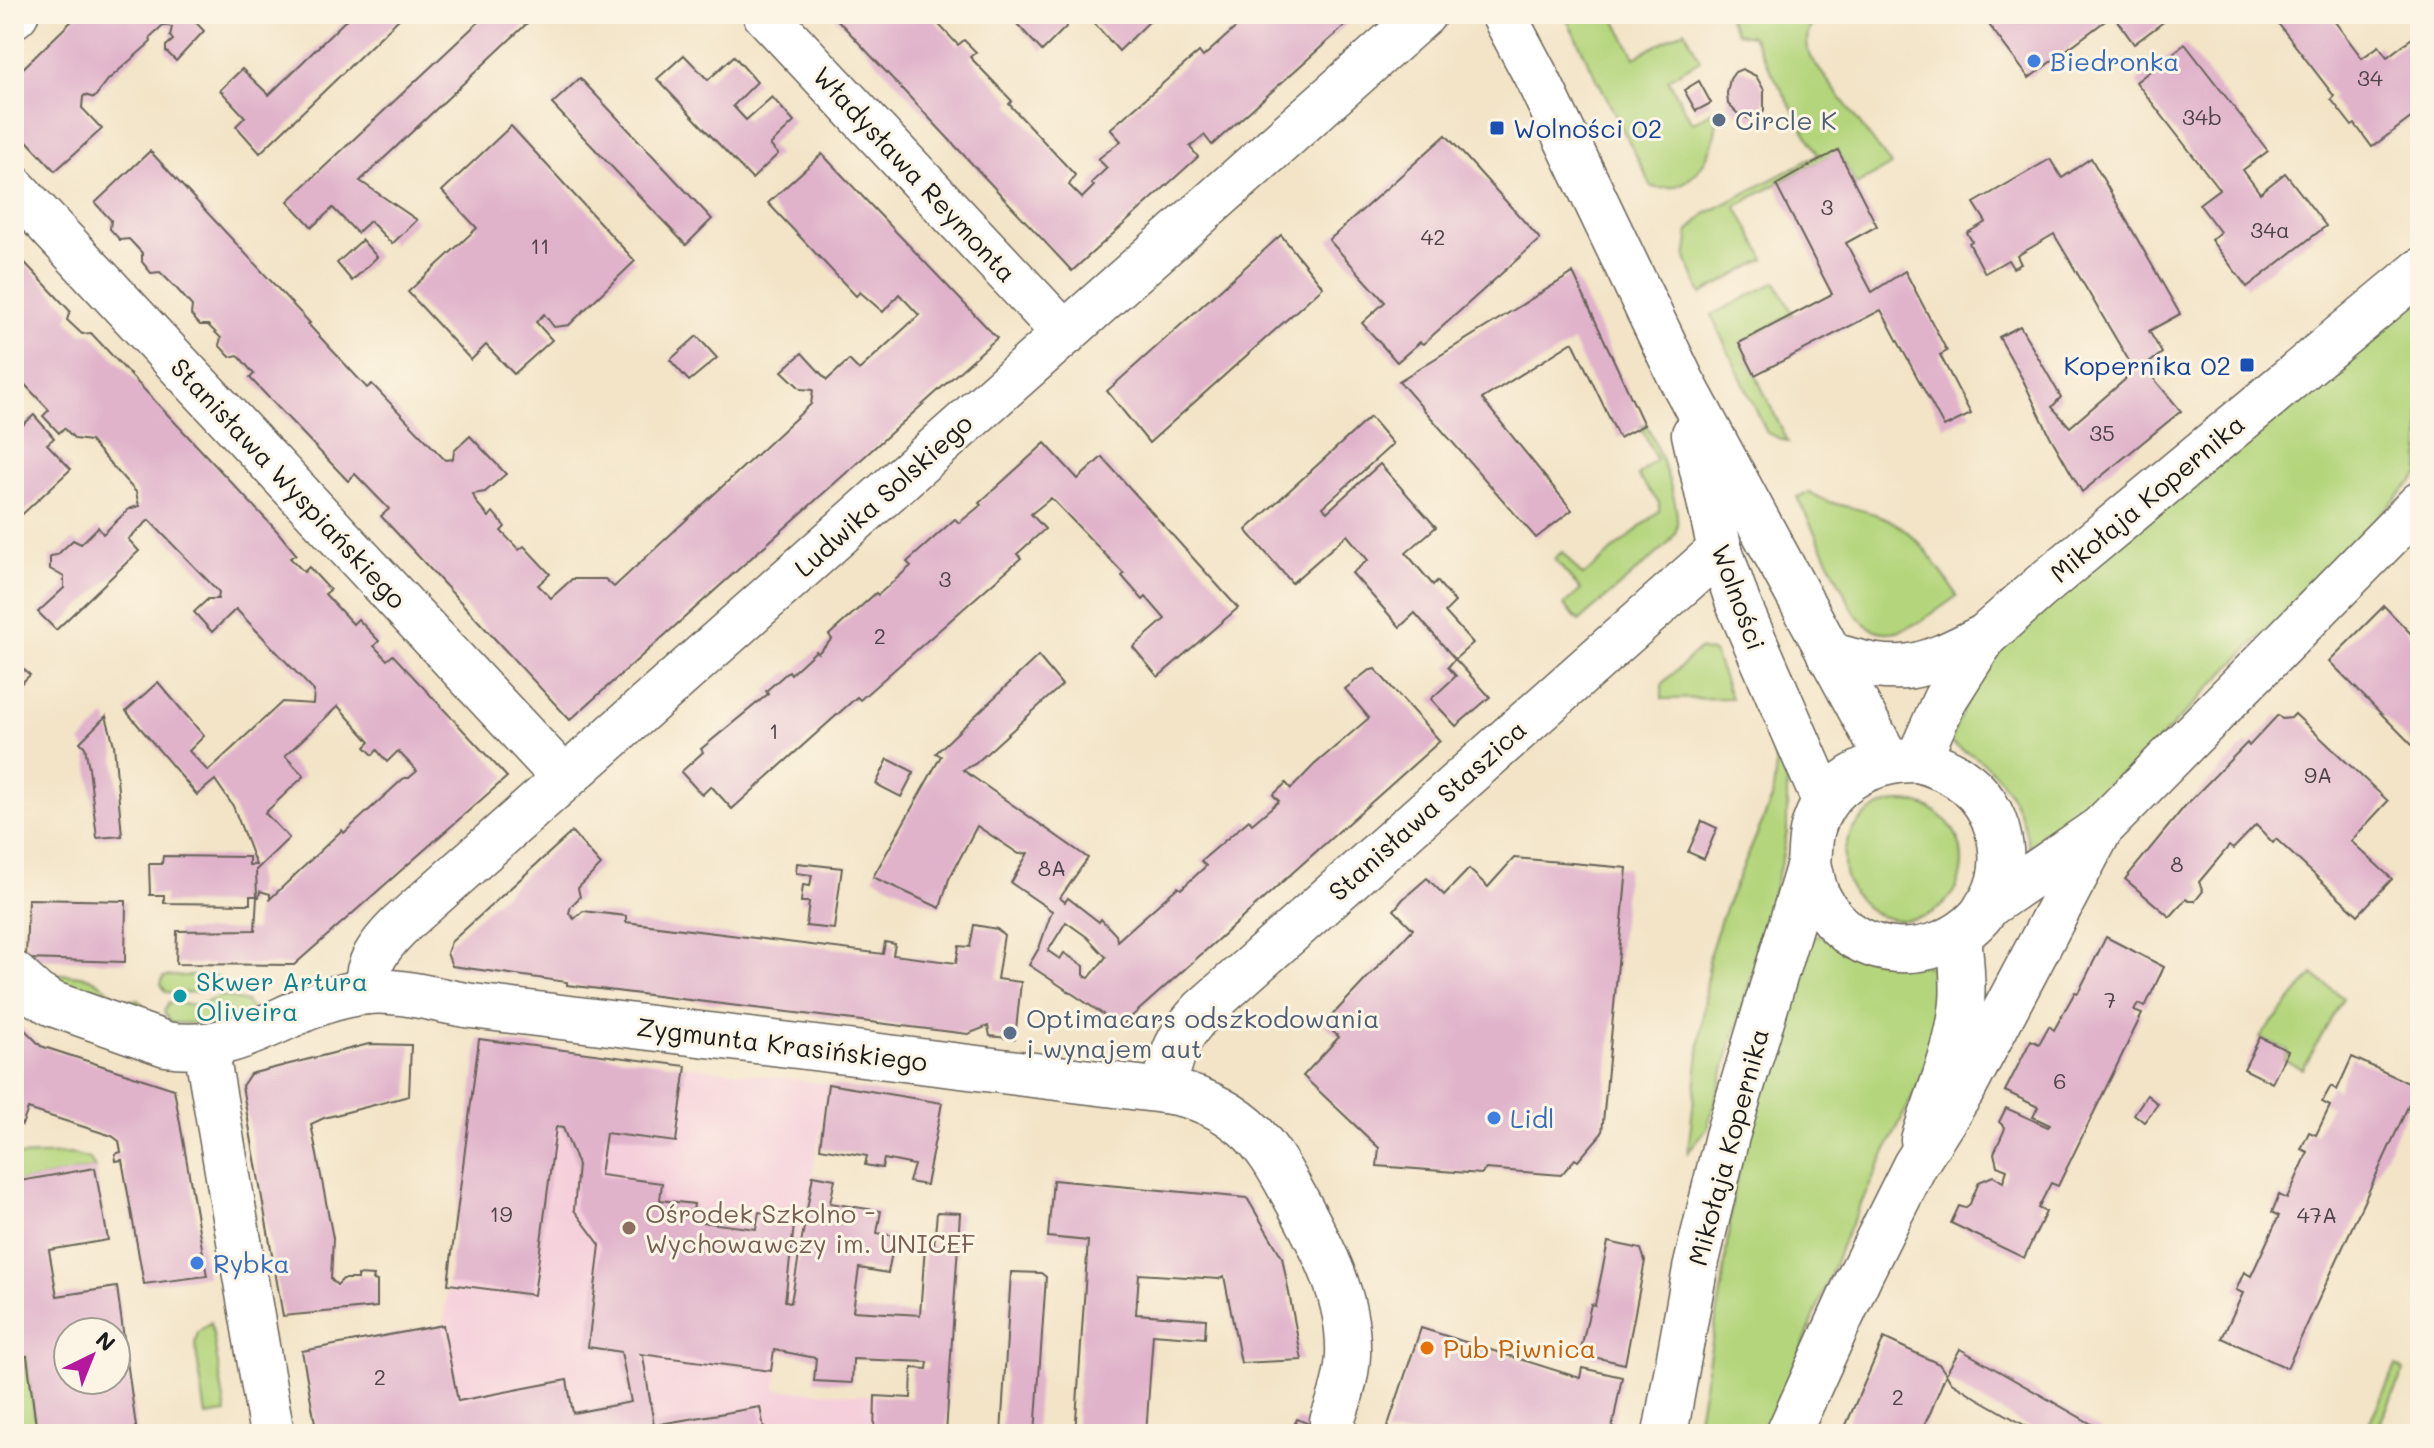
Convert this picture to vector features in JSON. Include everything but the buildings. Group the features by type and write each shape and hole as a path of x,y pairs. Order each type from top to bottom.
{"street":[{"name":"Władysława Reymonta","path":"765,14 1065,334"},
{"name":"Ludwika Solskiego","path":"367,992 366,979 370,965 387,938 1424,14"},
{"name":"Wolności","path":"1503,14 1538,80 1682,381 1829,654 1903,760"},
{"name":"Stanisława Wyspiańskiego","path":"14,188 564,778"},
{"name":"Mikołaja Kopernika","path":"1903,760 1985,636 2420,271"},
{"name":"Wolności","path":"1682,381 1720,550 1758,651 1825,803"},
{"path":"1915,1165 1954,1043 1973,921 1995,890 2001,866 2001,841 1994,817 1981,796 1963,779 1942,767 1903,760 1864,769 1842,783 1825,803 1812,832 1809,864 1816,892 1831,916 1851,935 1877,948 1905,952 1933,948 1973,921 2101,828 2420,504"},
{"name":"Stanisława Staszica","path":"1164,1091 1171,1056 1178,1040 1203,1010 1720,550"},
{"path":"1829,654 1879,668 1900,669 1941,658 1985,636"},
{"path":"1788,1434 1861,1273 1915,1165 1964,1088 2101,828"},
{"name":"Mikołaja Kopernika","path":"1665,1434 1695,1269 1727,1136 1809,864"},
{"name":"Zygmunta Krasińskiego","path":"14,974 37,995 53,1004 166,1044 206,1047 253,1032 329,1000 367,992 397,992 487,1008 1164,1091 1200,1099 1248,1129 1265,1148 1281,1171 1330,1264 1342,1304 1348,1356 1340,1401 1332,1421"},
{"path":"206,1047 272,1434"}],"shaded area":[{"name":"Ośrodek Szkolno - Wychowawczy im. UNICEF","path":"479,1039 828,1084 775,1389 911,1398 909,1434 317,1434 302,1351 443,1325"}],"green space":[{"path":"1564,14 1612,14 1635,57 1685,30 1700,60 1668,79 1692,123 1716,109 1714,138 1709,152 1692,176 1681,184 1667,188 1652,187"},
{"path":"1726,14 1819,14 1808,34 1810,57 1891,165 1856,185 1838,151 1736,206 1765,259 1701,294 1686,258 1687,233 1705,214 1818,155 1754,40 1751,36 1737,33"},
{"path":"1776,282 1793,314 1740,343 1788,442 1767,433 1711,315"},
{"path":"2420,297 2420,474 2093,807 2030,854 2019,812 2005,786 1986,765 1951,743 1961,714 1991,665 2023,625"},
{"path":"1646,424 1676,507 1676,531 1665,547 1579,621 1564,605 1581,590 1554,559 1562,552 1583,576 1659,511 1659,503 1638,476 1656,459 1641,427"},
{"path":"1810,492 1833,503 1875,514 1902,528 1923,547 1957,596 1931,615 1902,630 1875,630 1863,622 1851,606 1797,497"},
{"path":"1699,649 1714,653 1731,698 1662,699 1662,685"},
{"path":"1772,736 1787,785 1787,832 1783,854 1755,965 1707,1128 1688,1152 1710,953 1722,916 1772,799 1776,766"},
{"path":"1903,802 1926,806 1945,819 1958,838 1962,861 1958,884 1945,903 1926,916 1903,920 1880,916 1861,903 1848,884 1844,861 1848,838 1861,819 1880,806"},
{"path":"1821,935 1933,968 1939,979 1942,1007 1925,1070 1844,1239 1769,1434 1695,1434 1722,1288 1733,1194 1752,1116 1803,954 1814,936"},
{"path":"63,974 90,978 118,997 138,1000 143,1005 139,1013 132,1015 44,977"},
{"path":"2313,974 2343,998 2303,1069 2284,1060 2288,1051 2260,1037"},
{"path":"215,976 220,979 203,990 173,993 166,992 161,984 163,977"},
{"path":"222,996 246,1002 253,1011 249,1015 202,1023 172,1023 164,1012 169,1002 195,1006"},
{"path":"72,1154 90,1159 95,1168 14,1183 14,1156"},
{"path":"211,1322 226,1413 206,1416 195,1344 198,1332"},
{"path":"27,1356 37,1434 14,1434 14,1358"},
{"path":"2396,1366 2404,1371 2375,1434 2364,1434"}],"place":[{"name":"Biedronka","path":"2034,61"},
{"name":"Circle K","path":"1719,120"},
{"name":"Wolności 02","path":"1497,128"},
{"name":"Kopernika 02","path":"2247,365"},
{"name":"Skwer Artura Oliveira","path":"180,996"},
{"name":"Optimacars odszkodowania i wynajem aut","path":"1010,1033"},
{"name":"Lidl","path":"1494,1118"},
{"name":"Ośrodek Szkolno - Wychowawczy im. UNICEF","path":"629,1228"},
{"name":"Rybka","path":"197,1263"},
{"name":"Pub Piwnica","path":"1427,1348"}]}
